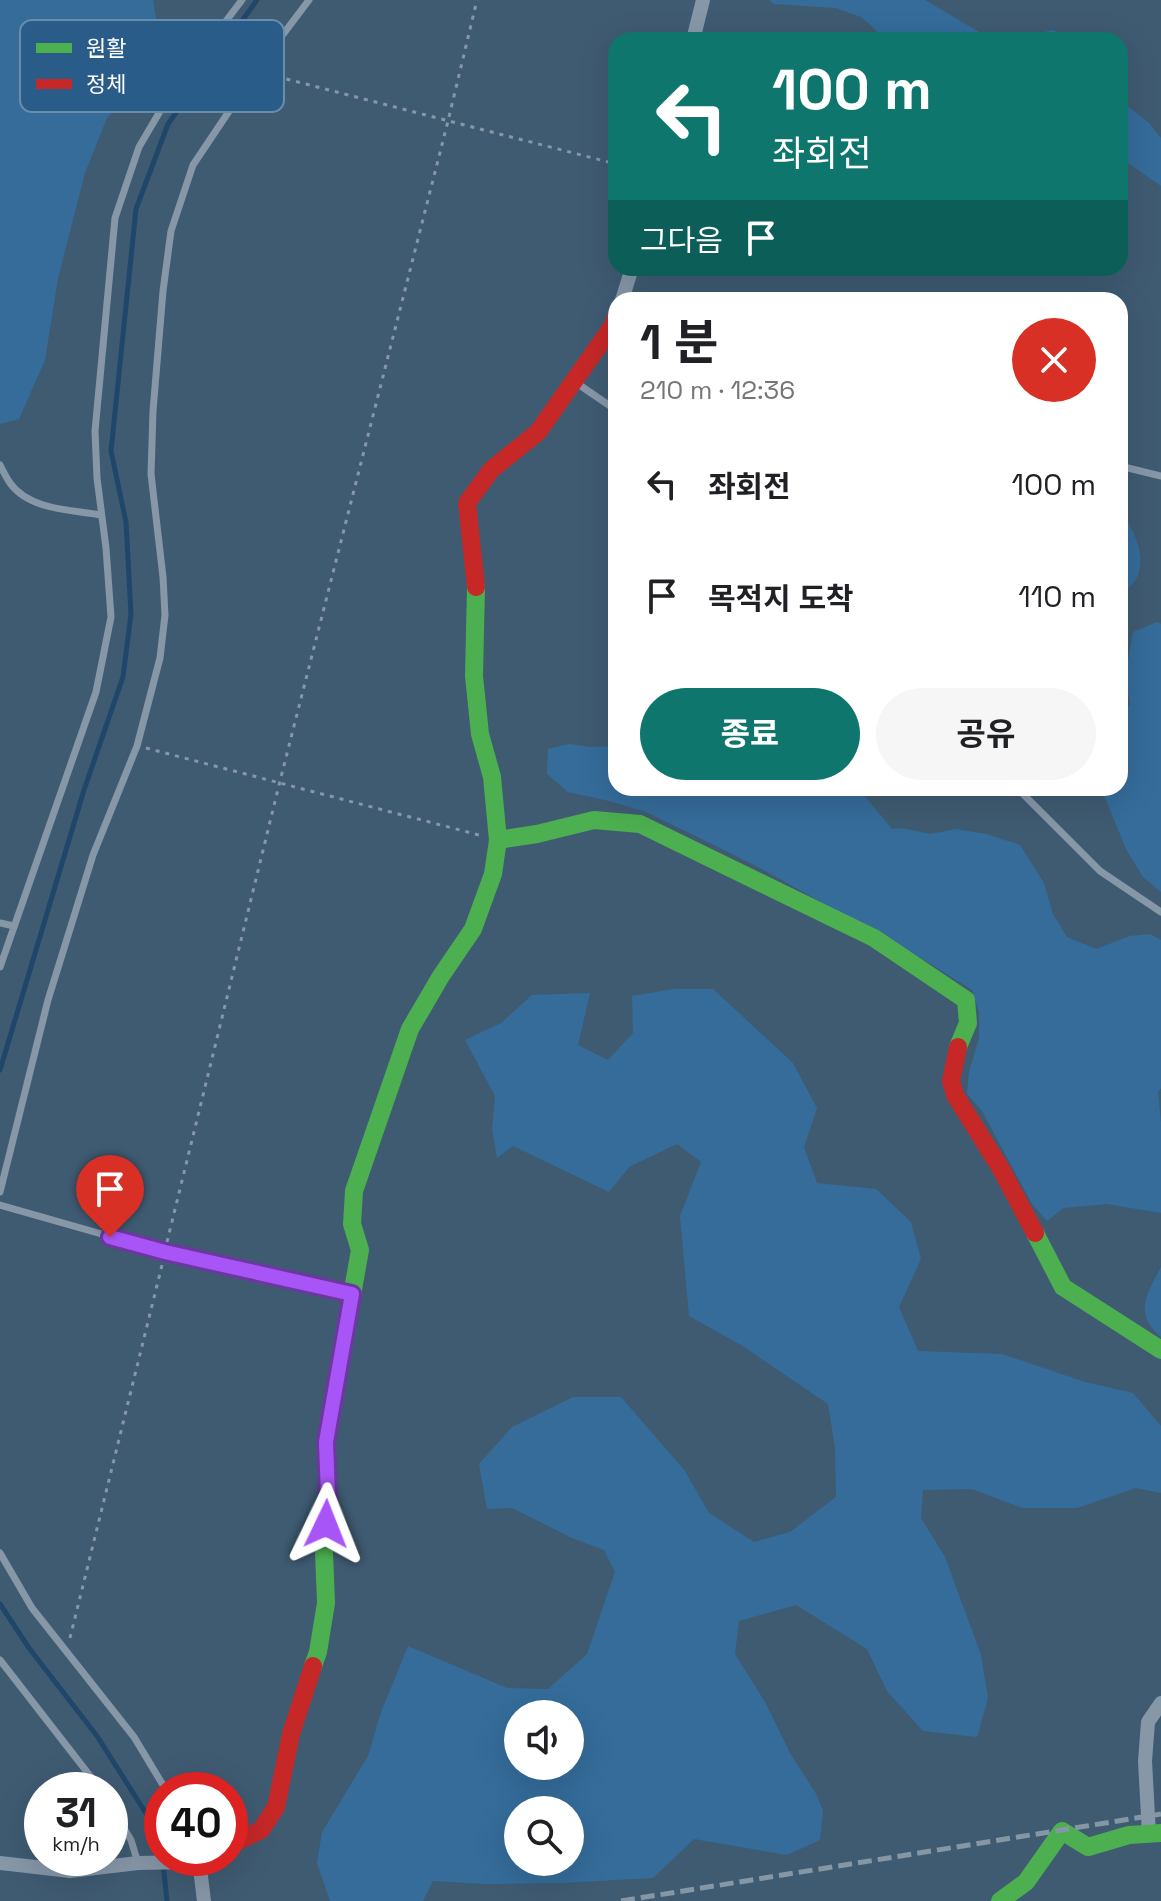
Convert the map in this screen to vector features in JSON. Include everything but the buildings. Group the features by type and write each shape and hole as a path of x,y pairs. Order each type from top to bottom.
{"street":[{"path":"695,32 703,0"},
{"path":"248,1836 261,1830 276,1807 291,1734 318,1652 326,1603 326,1442 360,1250 352,1224 354,1191 410,1029 473,929 493,874 498,840 492,777 480,734 474,676 476,590 467,503 491,470 538,432 608,332"},
{"path":"498,840 594,820 640,824 874,938 966,1000 968,1023 957,1050 951,1081 955,1095 1001,1169 1063,1287 1161,1350"},
{"path":"1000,1901 1026,1882 1062,1831 1088,1847 1129,1835 1155,1833 1145,1761 1148,1722 1161,1703"},
{"path":"0,1863 70,1871 144,1863"},
{"path":"200,1876 204,1901"}],"lane":[{"path":"227,20 242,0"},
{"path":"284,33 309,0"},
{"path":"0,967 96,692 111,617 95,431 115,218 139,147 160,112"},
{"path":"0,1192 48,1000 93,855 137,746 160,658 165,615 151,474 163,291 171,231 193,165 229,112"},
{"path":"574,381 608,404"},
{"path":"0,465 11,485 28,498 47,506 101,515"},
{"path":"1128,468 1161,476"},
{"path":"1025,796 1100,871 1161,912"},
{"path":"0,923 14,926"},
{"path":"0,1205 165,1252 352,1294"},
{"path":"0,1553 32,1608 134,1737 155,1772"},
{"path":"0,1660 87,1772"},
{"path":"128,1835 144,1861"}],"path":[{"path":"67,1652 280,781 477,0"},
{"path":"284,78 608,162"},
{"path":"137,746 498,840"}],"shaded area":[{"path":"0,0 153,0 156,20 20,20 20,112 112,112 85,173 58,278 45,360 19,419 0,424"},
{"path":"769,0 925,0 979,32 878,32 861,17 836,8 774,4"},
{"path":"1128,106 1149,123 1161,138 1161,186 1128,163"},
{"path":"1128,523 1140,552 1140,569 1128,589"},
{"path":"1157,622 1161,624 1161,892 1143,877 1126,849 1104,796 1128,796 1128,660 1133,632"},
{"path":"569,744 608,746 608,796 865,796 892,829 930,834 956,829 986,834 1020,845 1044,883 1053,914 1067,937 1096,949 1130,936 1150,934 1161,940 1161,1088 1158,1092 1161,1213 1107,1204 1063,1208 1047,1221 1032,1204 982,1111 967,1094 969,1072 979,1038 979,1012 972,990 760,868 710,843 646,812 568,792 547,774 548,749"},
{"path":"674,989 713,989 793,1063 817,1108 804,1147 817,1183 876,1189 911,1222 921,1259 899,1307 918,1351 1002,1354 1085,1382 1133,1393 1161,1426 1161,1493 1136,1488 1077,1508 1022,1508 972,1489 923,1490 921,1518 945,1557 981,1655 988,1698 977,1737 923,1731 887,1691 867,1649 796,1605 739,1621 735,1654 815,1792 823,1810 820,1840 787,1855 694,1839 653,1878 561,1883 433,1881 423,1901 330,1901 317,1863 322,1832 368,1756 380,1715 408,1646 507,1688 548,1689 587,1654 615,1572 604,1550 512,1508 487,1509 479,1464 512,1427 573,1397 621,1397 685,1471 709,1513 754,1542 790,1532 836,1497 835,1448 828,1404 741,1345 689,1316 680,1216 701,1162 677,1144 629,1167 609,1192 513,1146 497,1158 492,1129 495,1096 465,1040 501,1023 532,995 590,993 578,1045 608,1060 633,1033 632,996"},
{"path":"1161,1267 1161,1337 1147,1320 1145,1303"}],"waterway":[{"path":"243,20 257,0"},
{"path":"0,1070 84,790 123,677 131,614 126,522 111,451 136,209 168,124 177,112"},
{"path":"0,1604 29,1648 97,1736 144,1810"},
{"path":"164,1876 167,1901"}],"railway":[{"path":"621,1901 1161,1814"}],"traffic: fast":[{"path":"313,1666 326,1603 326,1442 360,1250 352,1224 354,1191 410,1029 473,929 493,874 498,840 492,777 480,734 474,676 476,587"},
{"path":"498,840 594,820 640,824 874,938 966,1000 968,1023 958,1047"},
{"path":"1035,1233 1063,1287 1161,1350"},
{"path":"1000,1901 1026,1882 1062,1831 1088,1847 1129,1835 1161,1833"}],"traffic: jam":[{"path":"476,587 467,503 491,470 538,432 608,333"},
{"path":"958,1047 951,1081 955,1095 1001,1169 1035,1233"},
{"path":"248,1836 261,1830 276,1807 291,1734 313,1666"}],"route":[{"path":"110,1237 352,1294 326,1442 326,1524"}]}
